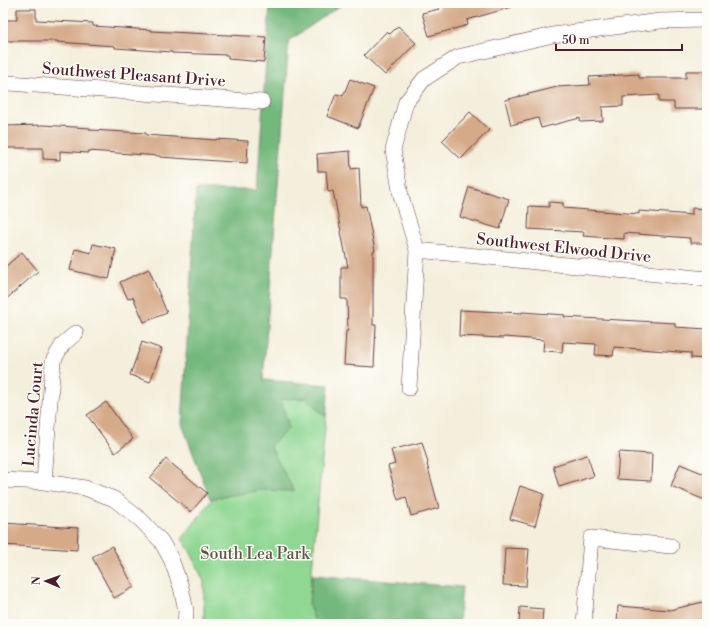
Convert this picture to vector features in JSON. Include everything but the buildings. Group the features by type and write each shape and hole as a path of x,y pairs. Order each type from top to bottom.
{"street":[{"path":"409,388 417,250 400,196 394,150 406,102 424,79 458,57 553,35 660,21 707,20"},
{"name":"Southwest Pleasant Drive","path":"3,83 262,102"},
{"name":"Southwest Elwood Drive","path":"417,250 707,279"},
{"name":"Lucinda Court","path":"44,482 53,361 63,344 76,332"},
{"path":"3,480 44,482 85,488 114,499 141,520 161,541 170,559 181,587 186,611 185,624"},
{"path":"584,624 591,538 671,546"}],"green space":[{"path":"270,3 344,3 289,41 263,380 329,385 326,417 306,398 281,399 289,428 270,446 294,491 260,490 210,499 182,424 196,190 257,190"},
{"name":"South Lea Park","path":"306,398 326,417 309,605 316,624 204,624 204,582 191,553 182,539 213,498 260,490 294,491 270,446 281,399"},
{"path":"312,575 462,587 459,624 316,624 309,605"}]}
